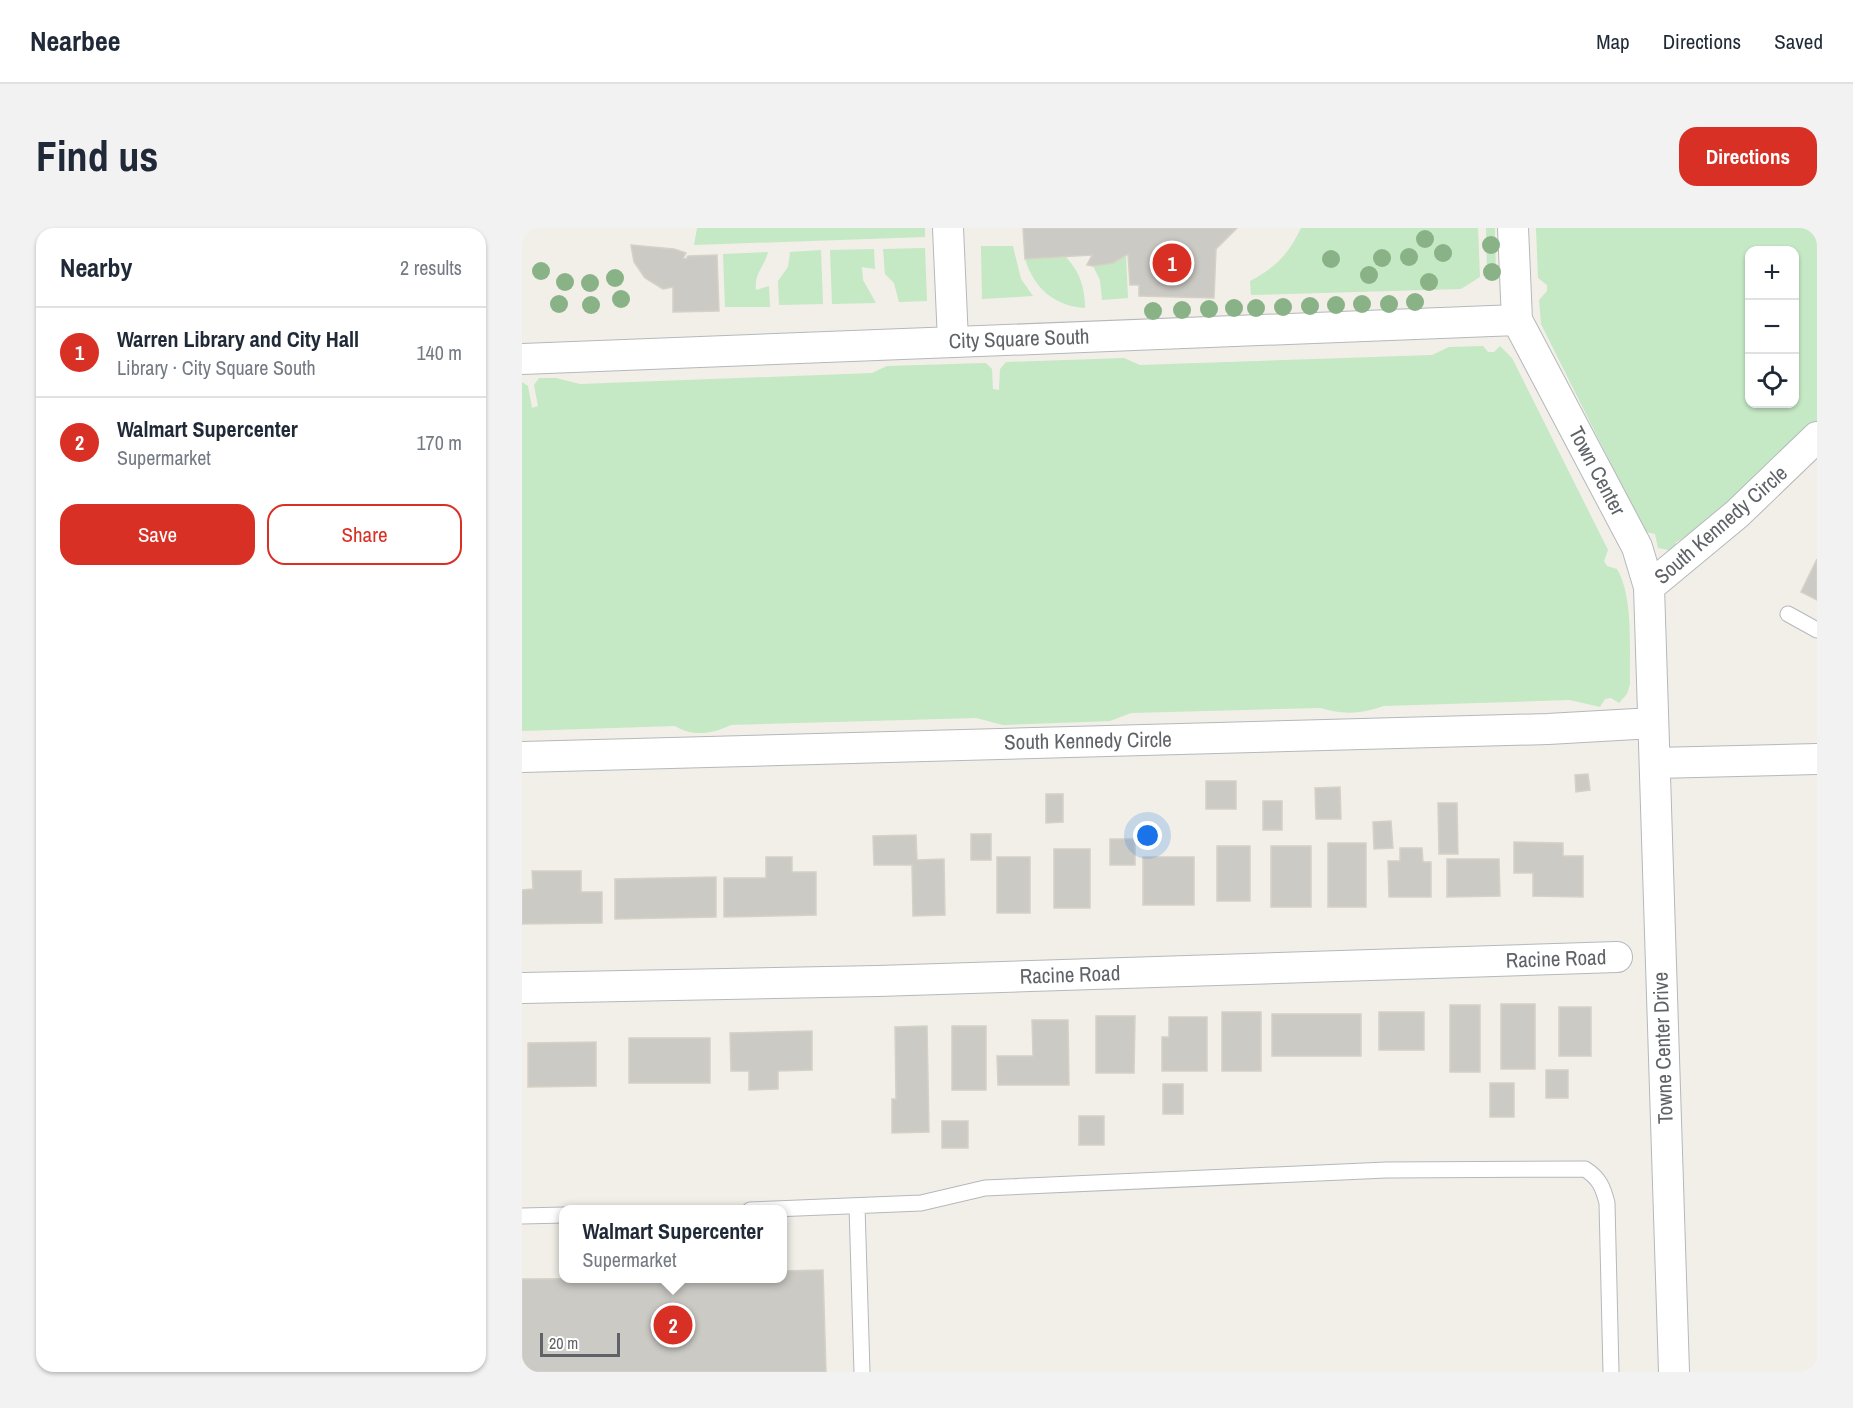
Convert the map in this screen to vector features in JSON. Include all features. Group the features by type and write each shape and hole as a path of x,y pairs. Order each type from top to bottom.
{"street":[{"path":"948,228 953,341"},
{"name":"Town Center","path":"1513,228 1517,320 1637,547 1649,587 1653,723"},
{"name":"City Square South","path":"522,359 1517,320"},
{"name":"South Kennedy Circle","path":"1649,587 1737,514 1817,437"},
{"name":"South Kennedy Circle","path":"522,757 1548,729 1653,723"},
{"name":"Towne Center Drive","path":"1653,723 1674,1372"},
{"path":"1655,763 1817,759"},
{"name":"Racine Road","path":"522,988 878,981 1617,957"}],"lane":[{"path":"1788,614 1817,630"},
{"path":"787,1208 921,1203 985,1188 1386,1170 1585,1169 1595,1176 1604,1189 1607,1203 1611,1372"},
{"path":"857,1206 862,1372"},
{"path":"522,1216 559,1215"}],"green space":[{"path":"697,228 925,228 925,237 694,245"},
{"path":"1301,228 1478,228 1480,277 1461,289 1251,295 1250,281 1267,271 1280,259"},
{"path":"1486,228 1495,228 1496,276 1487,276"},
{"path":"1536,228 1817,228 1817,425 1691,541 1682,539 1676,542 1674,551 1658,548 1655,534 1645,532 1541,324 1539,300 1547,291 1547,285 1538,278"},
{"path":"981,246 1013,246 1021,279 1033,296 982,299"},
{"path":"925,248 927,301 899,302 894,283 885,274 883,249"},
{"path":"874,249 875,269 862,267 863,280 876,303 832,304 830,250"},
{"path":"821,250 823,304 779,305 778,281 788,267 790,252"},
{"path":"768,252 758,274 756,290 769,286 770,307 725,307 723,254"},
{"path":"1126,256 1128,298 1102,300 1100,280 1093,266 1113,263"},
{"path":"1066,257 1075,268 1081,281 1085,308 1064,304 1047,294 1034,279 1025,259"},
{"path":"1483,346 1488,352 1494,352 1500,346 1512,358 1608,550 1604,561 1607,566 1617,569 1622,581 1630,625 1630,684 1627,694 1619,703 1611,698 1605,699 1600,707 1570,700 1384,706 1352,713 1320,708 1131,713 1110,721 1003,725 976,718 731,725 703,733 689,732 675,726 522,731 522,382 528,386 532,408 538,406 534,385 539,378 556,378 580,384 872,373 887,366 986,363 992,369 993,389 999,390 1000,369 1006,362 1124,358 1140,365 1432,355 1449,347"}],"building":[{"path":"1023,228 1237,228 1216,249 1214,298 1139,296 1139,285 1130,285 1128,254 1113,263 1093,266 1087,265 1092,255 1025,259"},
{"path":"631,245 674,249 686,253 683,258 686,259 688,256 717,255 719,311 673,312 673,287 663,289 645,278 634,262"},
{"path":"1817,559 1817,600 1801,592"},
{"path":"1588,774 1590,790 1576,792 1575,775"},
{"path":"1206,781 1236,781 1236,809 1206,809"},
{"path":"1340,787 1341,819 1316,819 1315,788"},
{"path":"1046,794 1063,794 1063,822 1046,823"},
{"path":"1263,801 1282,801 1282,830 1263,830"},
{"path":"1438,803 1457,803 1458,854 1439,854"},
{"path":"1391,821 1393,848 1374,849 1373,822"},
{"path":"971,834 991,834 991,860 971,860"},
{"path":"916,835 917,860 944,859 945,915 913,916 912,865 874,865 873,836"},
{"path":"1110,839 1135,839 1135,865 1110,865"},
{"path":"1514,842 1563,843 1563,856 1583,856 1583,897 1533,896 1533,873 1514,873"},
{"path":"1328,843 1366,843 1366,907 1328,907"},
{"path":"1217,846 1250,846 1250,901 1217,901"},
{"path":"1271,846 1311,846 1311,907 1271,907"},
{"path":"1400,848 1422,848 1423,862 1431,862 1431,897 1389,897 1388,861 1400,861"},
{"path":"1054,849 1090,849 1090,908 1054,908"},
{"path":"766,857 792,857 792,872 816,872 816,915 724,917 724,878 766,878"},
{"path":"997,857 1030,857 1030,913 997,913"},
{"path":"1143,857 1194,857 1194,905 1143,905"},
{"path":"1447,859 1499,859 1500,896 1447,897"},
{"path":"532,871 581,871 581,892 602,892 602,923 522,924 522,890 533,889"},
{"path":"716,877 716,917 615,919 615,879"},
{"path":"1501,1004 1535,1004 1535,1069 1501,1069"},
{"path":"1450,1005 1480,1005 1480,1072 1450,1072"},
{"path":"1559,1007 1591,1007 1591,1056 1559,1056"},
{"path":"1222,1012 1261,1012 1261,1071 1222,1071"},
{"path":"1379,1012 1424,1012 1424,1050 1379,1050"},
{"path":"1272,1014 1361,1014 1361,1056 1272,1056"},
{"path":"1096,1016 1135,1016 1134,1073 1096,1073"},
{"path":"1169,1017 1207,1017 1207,1071 1162,1071 1162,1037 1169,1037"},
{"path":"1032,1020 1068,1020 1069,1085 998,1085 997,1056 1033,1056"},
{"path":"927,1026 929,1132 892,1133 892,1099 896,1099 895,1027"},
{"path":"952,1026 986,1026 986,1090 952,1090"},
{"path":"812,1031 812,1070 778,1071 778,1089 749,1090 749,1071 731,1071 730,1033"},
{"path":"629,1038 710,1038 710,1083 629,1083"},
{"path":"596,1042 596,1086 528,1087 528,1043"},
{"path":"1546,1070 1568,1070 1568,1098 1546,1098"},
{"path":"1490,1083 1514,1083 1514,1117 1490,1117"},
{"path":"1163,1084 1183,1084 1183,1114 1163,1114"},
{"path":"1079,1116 1104,1116 1104,1145 1079,1145"},
{"path":"942,1121 968,1121 968,1148 942,1148"},
{"path":"823,1270 826,1372 522,1372 522,1279 559,1279 559,1283 787,1283 787,1271"}],"place":[{"name":"Warren Library and City Hall","path":"1172,263"},
{"name":"Walmart Supercenter","path":"673,1325"}]}
